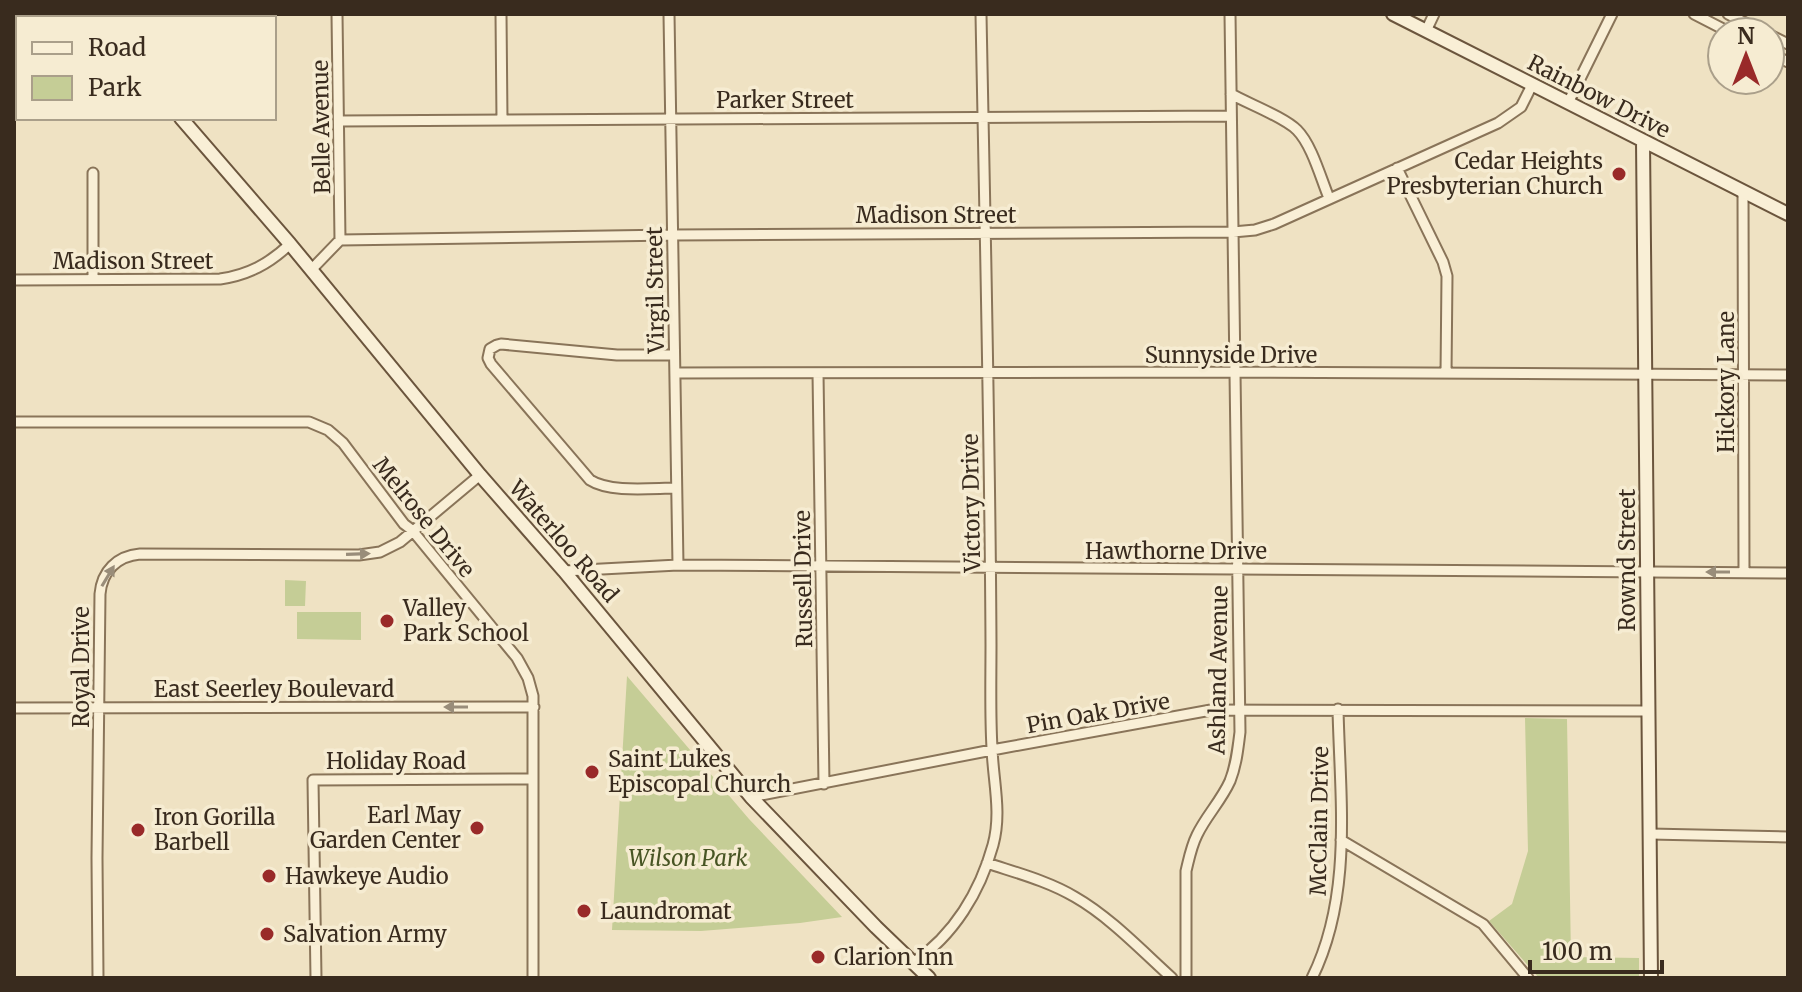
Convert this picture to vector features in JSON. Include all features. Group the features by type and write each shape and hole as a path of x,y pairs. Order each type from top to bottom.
{"main road":[{"name":"Rainbow Drive","path":"1393,14 1788,214"},
{"name":"Waterloo Road","path":"183,120 290,244 751,797 929,978"},
{"name":"Rownd Street","path":"1643,141 1651,978"}],"street":[{"name":"Belle Avenue","path":"337,14 340,240"},
{"path":"501,14 502,120"},
{"name":"Virgil Street","path":"669,14 678,565"},
{"name":"Victory Drive","path":"913,963 953,926 975,893 993,844 997,811 992,750 981,14"},
{"name":"Ashland Avenue","path":"1186,978 1188,861 1198,832 1219,801 1234,769 1240,732 1230,14"},
{"path":"1426,31 1434,14"},
{"path":"1568,103 1612,14"},
{"name":"Madison Street","path":"340,240 1233,232 1265,228 1498,123 1521,107 1532,85"},
{"path":"1231,94 1298,131 1306,142 1329,198"},
{"name":"Parker Street","path":"339,121 1231,116"},
{"path":"1397,168 1447,276 1446,373"},
{"path":"93,173 93,279"},
{"name":"Hickory Lane","path":"1743,191 1744,572"},
{"path":"311,270 340,240"},
{"name":"Madison Street","path":"14,280 220,279 245,274 266,264 290,244"},
{"path":"674,355 617,355 501,344 490,349 488,358 590,480 609,487 676,488"},
{"name":"Sunnyside Drive","path":"675,373 1788,375"},
{"name":"Russell Drive","path":"818,373 824,784"},
{"name":"Melrose Drive","path":"14,422 309,422 328,430 343,443 404,524 517,658 528,678 534,707 533,978"},
{"name":"Royal Drive","path":"98,978 101,586 107,571 118,560 140,554 380,552 400,542 480,475"},
{"name":"Hawthorne Drive","path":"564,571 678,565 1788,573"},
{"name":"East Seerley Boulevard","path":"14,708 534,707"},
{"name":"McClain Drive","path":"1312,978 1326,947 1339,889 1338,709"},
{"name":"Pin Oak Drive","path":"751,797 1211,710 1648,711"},
{"name":"Holiday Road","path":"316,978 313,780 533,779"},
{"path":"1650,834 1788,837"},
{"path":"1341,840 1483,924 1528,978"},
{"path":"987,863 1037,879 1075,897 1172,978"}],"green space":[{"path":"285,580 306,581 305,606 285,606"},
{"path":"297,612 361,612 361,640 297,639"},
{"name":"Wilson Park","path":"627,676 749,819 842,917 701,931 612,930"},
{"path":"1525,718 1567,719 1571,957 1639,958 1639,978 1539,978 1489,921 1512,904 1528,851"}],"place":[{"name":"Cedar Heights Presbyterian Church","path":"1619,174"},
{"name":"Valley Park School","path":"387,621"},
{"name":"Saint Lukes Episcopal Church","path":"592,772"},
{"name":"Earl May Garden Center","path":"477,828"},
{"name":"Iron Gorilla Barbell","path":"138,830"},
{"name":"Hawkeye Audio","path":"269,876"},
{"name":"Laundromat","path":"584,911"},
{"name":"Salvation Army","path":"267,934"},
{"name":"Clarion Inn","path":"818,957"}]}
